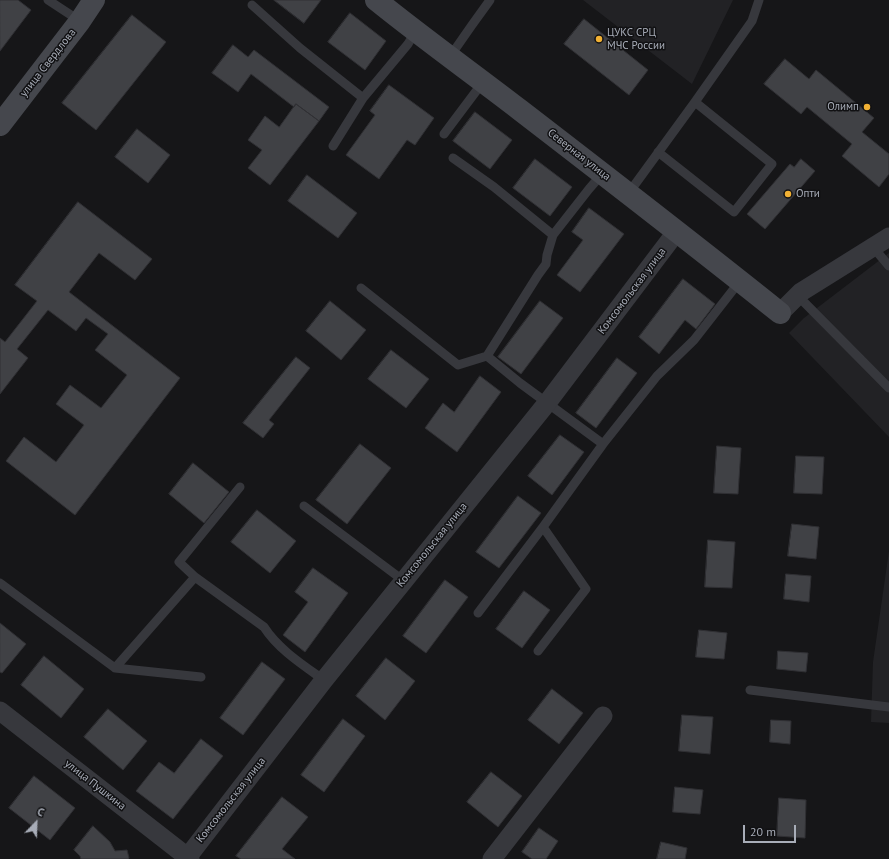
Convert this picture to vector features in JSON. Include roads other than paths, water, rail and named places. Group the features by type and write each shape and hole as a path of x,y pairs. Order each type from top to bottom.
{"street":[{"name":"улица Свердлова","path":"0,125 80,21 94,0"},
{"name":"Северная улица","path":"376,0 449,58 483,82 677,231 780,313"},
{"name":"Комсомольская улица","path":"188,858 324,680 547,403 677,231"},
{"path":"780,313 801,292 889,237"},
{"name":"улица Пушкина","path":"0,711 188,858"},
{"path":"492,859 603,716"}],"lane":[{"path":"48,0 80,21"},
{"path":"449,58 490,0"},
{"path":"628,194 752,21 758,0"},
{"path":"252,5 300,48 363,98"},
{"path":"333,146 363,98 408,44 416,32"},
{"path":"444,134 483,82"},
{"path":"658,152 734,212 772,164 695,102"},
{"path":"453,158 494,187 553,235"},
{"path":"361,288 458,365 487,356 546,264 553,235 602,174"},
{"path":"873,247 889,266"},
{"path":"478,613 603,444 657,376 694,340 740,282"},
{"path":"797,295 889,388"},
{"path":"487,356 603,444"},
{"path":"240,487 179,562 195,577 264,627 271,638 324,680"},
{"path":"304,506 404,581"},
{"path":"538,651 586,589 543,527"},
{"path":"115,668 195,577"},
{"path":"0,583 115,668 201,677"},
{"path":"750,690 889,707"}],"place":[{"name":"ЦУКС СРЦ МЧС России","path":"599,39"},
{"name":"Олимп","path":"867,107"},
{"name":"Опти","path":"788,194"}]}
